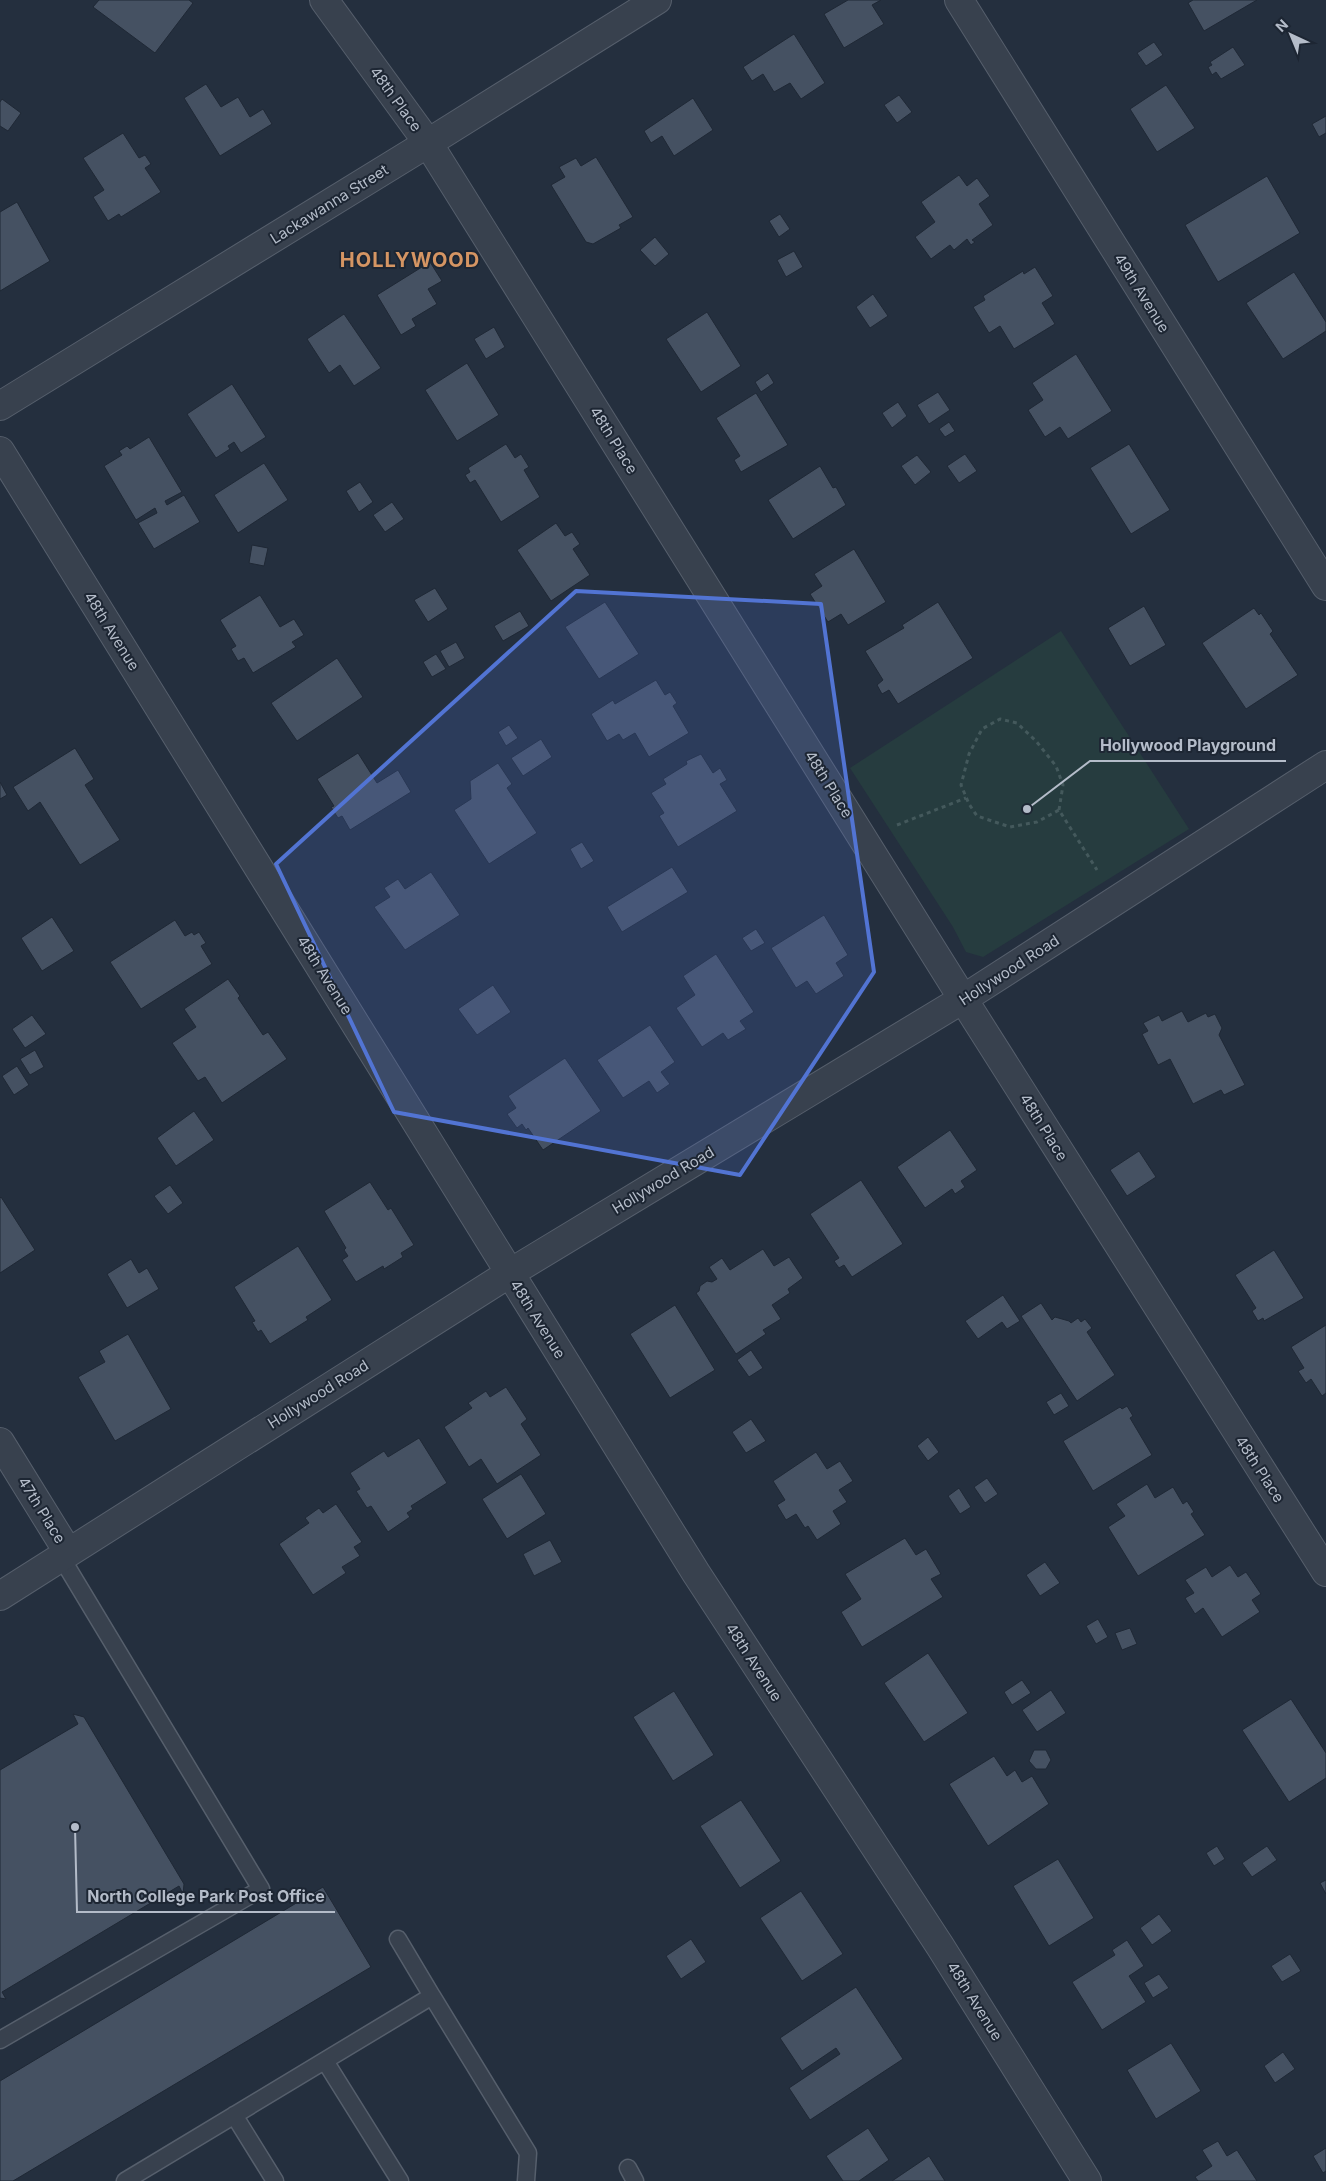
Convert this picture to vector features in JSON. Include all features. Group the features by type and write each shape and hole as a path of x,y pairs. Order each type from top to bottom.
{"street":[{"name":"48th Place","path":"324,0 428,143 963,999 1326,1572"},
{"name":"Lackawanna Street","path":"0,406 657,0"},
{"name":"49th Avenue","path":"959,0 1326,586"},
{"name":"48th Avenue","path":"0,451 691,1564 940,1946 1086,2181"},
{"name":"Hollywood Road","path":"0,1596 510,1273 963,999 1326,766"},
{"name":"47th Place","path":"0,1442 64,1554"}],"lane":[{"path":"0,2040 261,1889 64,1554"},
{"path":"398,1940 528,2153 526,2181"},
{"path":"125,2181 432,1996"},
{"path":"325,2061 400,2181"},
{"path":"234,2115 275,2181"}],"path":[{"path":"1059,810 1037,822 1010,827 977,816 966,798 962,785 970,754 982,729 1000,719 1017,723 1036,741 1056,766 1063,785 1059,810 1115,901"},
{"path":"866,844 898,824 966,798"}],"highlighted area":[{"path":"576,591 821,604 874,972 740,1175 394,1112 276,864"}],"green space":[{"path":"1061,631 1189,829 983,957 966,952 953,927 850,768"}],"building":[{"path":"99,0 189,0 193,3 155,53 93,7"},
{"path":"848,0 881,0 872,5 884,24 844,48 824,14"},
{"path":"1193,0 1257,0 1204,31 1188,3"},
{"path":"794,34 825,83 801,99 790,83 774,92 763,74 752,81 743,67"},
{"path":"1154,42 1163,55 1146,66 1137,53"},
{"path":"1233,47 1245,65 1221,79 1216,72 1212,75 1208,67 1212,65 1210,62"},
{"path":"206,84 221,107 238,97 250,117 263,109 272,124 220,156 184,98"},
{"path":"1166,85 1195,128 1157,152 1130,109"},
{"path":"899,95 912,112 897,123 884,105"},
{"path":"693,98 713,130 674,156 662,136 651,143 644,131"},
{"path":"2,99 21,113 8,131 0,126 0,102"},
{"path":"1326,116 1326,133 1319,137 1312,124"},
{"path":"123,133 139,158 145,155 151,164 145,168 161,192 121,217 119,214 108,221 93,197 104,190 83,158"},
{"path":"596,157 633,217 619,225 621,228 593,244 586,242 551,185 565,177 559,167 576,158 581,166"},
{"path":"959,175 967,186 977,178 990,196 979,204 993,225 972,240 975,242 971,245 967,239 954,250 950,245 931,259 915,237 935,222 921,202"},
{"path":"1267,176 1300,233 1218,282 1185,225"},
{"path":"17,202 50,261 0,291 0,212"},
{"path":"780,214 790,229 779,237 769,221"},
{"path":"655,237 669,254 655,266 640,250"},
{"path":"794,251 803,267 786,277 777,260"},
{"path":"430,262 442,281 428,289 437,304 412,319 416,326 401,335 377,295"},
{"path":"1035,267 1053,296 1042,303 1055,324 1014,349 1000,326 989,333 973,307 985,300 983,296 1023,271 1024,274"},
{"path":"1294,272 1326,322 1326,331 1283,359 1246,303"},
{"path":"873,294 888,316 870,328 856,307"},
{"path":"707,312 741,366 701,392 666,339"},
{"path":"344,314 381,368 354,386 340,365 329,373 307,339"},
{"path":"494,327 505,347 486,359 474,339"},
{"path":"1076,354 1112,411 1068,439 1060,427 1045,437 1028,410 1043,400 1032,383"},
{"path":"467,363 499,415 457,441 425,390"},
{"path":"768,373 774,383 761,392 755,382"},
{"path":"232,384 266,437 241,453 234,442 228,446 230,449 216,458 187,414"},
{"path":"938,392 950,410 929,424 917,405"},
{"path":"756,393 788,445 741,472 734,460 740,456 716,418"},
{"path":"898,402 907,416 892,428 882,413"},
{"path":"949,422 955,431 945,437 939,429"},
{"path":"149,437 182,492 165,501 167,505 184,495 200,522 154,549 138,523 157,513 155,508 136,520 104,466 122,455 119,451 127,446 130,449"},
{"path":"506,444 515,458 521,454 529,467 524,470 540,497 501,522 475,480 470,483 465,475 470,472 468,468"},
{"path":"1129,444 1170,510 1131,534 1090,468"},
{"path":"965,454 977,471 959,483 947,466"},
{"path":"917,455 931,472 915,485 901,466"},
{"path":"264,463 288,500 238,533 214,495"},
{"path":"820,466 833,488 836,487 846,505 793,539 768,500"},
{"path":"360,482 373,502 359,512 346,491"},
{"path":"392,502 404,519 385,532 373,515"},
{"path":"556,523 565,536 572,532 580,544 573,549 590,575 551,601 517,550"},
{"path":"252,545 268,548 264,566 249,563"},
{"path":"854,549 886,602 848,625 841,614 828,622 810,594 822,586 814,574"},
{"path":"435,588 448,609 428,622 414,600"},
{"path":"260,595 280,627 294,619 304,635 292,642 296,647 253,673 244,658 238,661 231,649 236,646 220,620"},
{"path":"605,602 639,654 599,679 565,627"},
{"path":"938,602 973,658 898,704 889,690 882,694 877,685 883,680 865,651 904,628 902,625"},
{"path":"1144,606 1166,645 1130,666 1108,628"},
{"path":"1254,608 1259,615 1261,613 1273,631 1270,634 1298,675 1246,709 1202,643"},
{"path":"520,611 529,626 503,641 494,626"},
{"path":"456,642 465,658 449,667 440,651"},
{"path":"436,654 446,669 432,677 423,662"},
{"path":"337,658 363,697 297,741 271,703"},
{"path":"656,680 665,695 670,692 677,703 673,706 689,733 649,757 635,733 623,740 619,734 607,741 591,714 613,700 615,704"},
{"path":"509,725 518,738 506,746 498,732"},
{"path":"541,739 552,757 523,776 511,758"},
{"path":"75,748 94,779 85,785 120,840 80,865 40,802 28,811 13,787"},
{"path":"358,753 377,783 398,770 411,792 350,830 342,816 338,818 331,807 334,806 317,779"},
{"path":"701,754 713,773 720,768 727,780 720,784 737,811 678,847 659,816 664,813 651,793 666,784 663,779 687,764 686,761"},
{"path":"498,763 512,784 507,788 537,833 489,864 454,810 471,799 470,781"},
{"path":"0,782 7,795 0,799"},
{"path":"582,842 594,861 581,869 570,849"},
{"path":"672,867 688,892 622,932 607,907"},
{"path":"431,872 460,915 405,950 374,907 390,897 384,888 398,879 405,889"},
{"path":"824,915 848,955 836,963 844,976 816,994 807,981 796,988 771,948"},
{"path":"52,917 74,951 42,971 21,938"},
{"path":"175,920 185,936 192,932 194,935 199,932 206,943 201,946 212,964 141,1009 110,962"},
{"path":"756,929 765,943 751,951 742,938"},
{"path":"716,954 754,1012 740,1021 746,1029 728,1040 723,1033 702,1047 676,1008 695,995 683,976"},
{"path":"228,979 240,996 238,998 263,1035 268,1032 287,1059 222,1103 205,1077 198,1081 172,1043 196,1027 184,1009"},
{"path":"493,985 511,1012 477,1035 458,1009"},
{"path":"1182,1011 1188,1022 1206,1013 1208,1017 1215,1014 1222,1028 1219,1035 1245,1085 1224,1095 1221,1090 1193,1104 1170,1059 1158,1065 1142,1034 1148,1031 1143,1023 1159,1015 1162,1021"},
{"path":"32,1015 46,1034 25,1048 12,1029"},
{"path":"650,1025 675,1062 661,1072 670,1084 657,1093 649,1081 623,1098 597,1060"},
{"path":"35,1050 44,1067 30,1075 20,1059"},
{"path":"565,1058 601,1111 543,1150 528,1128 526,1130 522,1124 517,1128 507,1114 516,1108 508,1096"},
{"path":"17,1066 29,1085 14,1095 2,1076"},
{"path":"194,1111 214,1140 176,1166 157,1138"},
{"path":"950,1130 977,1170 961,1181 965,1187 955,1194 952,1189 925,1208 897,1167"},
{"path":"1139,1151 1156,1177 1127,1196 1110,1170"},
{"path":"861,1180 903,1244 852,1277 844,1265 839,1268 834,1261 839,1258 810,1214"},
{"path":"370,1182 388,1210 391,1208 414,1245 401,1253 403,1257 384,1269 383,1266 356,1282 342,1260 348,1256 344,1250 346,1248 324,1211"},
{"path":"170,1185 183,1203 168,1214 154,1196"},
{"path":"0,1198 35,1250 0,1273"},
{"path":"298,1246 332,1300 306,1317 308,1320 270,1344 261,1330 258,1332 252,1322 255,1321 234,1287"},
{"path":"763,1249 774,1266 789,1257 803,1278 788,1289 790,1293 772,1305 781,1319 763,1330 766,1334 736,1354 696,1293 699,1291 700,1286 707,1281 712,1282 717,1279 709,1267 722,1258 730,1270"},
{"path":"1274,1250 1304,1298 1264,1321 1263,1318 1258,1321 1252,1311 1256,1308 1235,1275"},
{"path":"131,1259 139,1273 147,1268 159,1289 127,1308 107,1274"},
{"path":"1003,1295 1020,1321 1007,1329 1002,1322 978,1339 965,1321"},
{"path":"1041,1303 1052,1320 1055,1317 1071,1323 1078,1318 1081,1322 1085,1319 1092,1328 1087,1332 1115,1375 1077,1401 1021,1316"},
{"path":"675,1305 715,1370 670,1398 630,1334"},
{"path":"1326,1325 1326,1393 1322,1396 1311,1379 1306,1383 1298,1371 1304,1368 1291,1347"},
{"path":"128,1334 171,1409 115,1441 78,1377 105,1362 99,1351"},
{"path":"751,1350 763,1368 749,1377 737,1360"},
{"path":"506,1387 527,1419 521,1424 541,1455 497,1484 481,1459 469,1467 444,1427 472,1408 468,1403 486,1391 490,1397"},
{"path":"1061,1393 1069,1406 1054,1415 1046,1402"},
{"path":"1127,1406 1133,1416 1130,1418 1152,1455 1093,1491 1063,1441 1120,1407 1122,1409"},
{"path":"751,1419 766,1441 746,1453 732,1432"},
{"path":"928,1437 939,1452 928,1461 917,1446"},
{"path":"419,1438 447,1483 411,1506 413,1509 407,1513 410,1517 388,1532 371,1506 367,1508 356,1491 360,1489 350,1473 384,1451 388,1457"},
{"path":"816,1452 827,1469 840,1461 853,1481 839,1490 847,1502 833,1511 841,1524 817,1540 808,1526 805,1528 796,1514 786,1520 777,1505 785,1500 773,1481"},
{"path":"521,1474 546,1514 507,1539 482,1499"},
{"path":"987,1478 998,1494 985,1503 974,1487"},
{"path":"1147,1484 1155,1498 1173,1487 1183,1504 1187,1501 1194,1512 1191,1514 1205,1535 1138,1576 1108,1527 1125,1516 1116,1504"},
{"path":"959,1488 971,1507 960,1514 948,1496"},
{"path":"336,1504 362,1542 354,1547 360,1556 342,1567 346,1573 313,1595 279,1544 309,1523 305,1518 319,1508 323,1513"},
{"path":"905,1538 916,1555 926,1549 941,1574 931,1579 943,1597 862,1647 841,1612 861,1599 845,1574"},
{"path":"550,1540 562,1562 534,1576 523,1554"},
{"path":"1045,1562 1060,1583 1040,1596 1026,1575"},
{"path":"1230,1565 1238,1577 1246,1572 1261,1594 1252,1600 1260,1612 1222,1637 1203,1608 1195,1614 1185,1598 1194,1593 1185,1580 1206,1567 1212,1577"},
{"path":"1098,1619 1108,1637 1096,1644 1086,1626"},
{"path":"1130,1628 1137,1644 1122,1650 1115,1633"},
{"path":"928,1653 968,1713 924,1742 884,1683"},
{"path":"1022,1680 1031,1693 1012,1705 1004,1692"},
{"path":"1051,1690 1066,1713 1037,1732 1022,1710"},
{"path":"674,1691 714,1755 673,1781 633,1717"},
{"path":"1291,1699 1326,1753 1326,1778 1289,1802 1242,1730"},
{"path":"73,1714 84,1717 184,1884 183,1894 179,1886 2,1992 6,1999 0,1998 0,1770 78,1724"},
{"path":"1034,1750 1046,1750 1051,1760 1046,1769 1036,1769 1029,1761"},
{"path":"994,1756 1007,1776 1015,1770 1022,1782 1032,1776 1049,1804 988,1846 949,1784"},
{"path":"741,1800 781,1861 740,1888 700,1826"},
{"path":"1217,1846 1225,1859 1214,1866 1206,1853"},
{"path":"1267,1846 1277,1860 1252,1877 1242,1863"},
{"path":"1058,1859 1094,1918 1049,1946 1013,1886"},
{"path":"1326,1880 1326,1894 1320,1883"},
{"path":"323,1887 371,1967 13,2181 0,2181 0,2081"},
{"path":"801,1891 843,1954 802,1981 760,1918"},
{"path":"1159,1914 1172,1931 1152,1945 1140,1928"},
{"path":"691,1939 706,1962 681,1979 666,1956"},
{"path":"1127,1940 1144,1966 1129,1976 1146,2002 1102,2030 1072,1982 1115,1955 1112,1950"},
{"path":"1290,1954 1301,1971 1282,1982 1271,1966"},
{"path":"1159,1974 1169,1988 1153,1998 1144,1983"},
{"path":"856,1987 903,2059 810,2120 789,2088 840,2054 836,2048 802,2071 780,2038"},
{"path":"1171,2043 1201,2091 1156,2119 1127,2070"},
{"path":"1283,2052 1295,2069 1275,2083 1264,2066"},
{"path":"868,2128 889,2160 859,2181 843,2181 826,2156"},
{"path":"1218,2141 1227,2156 1237,2150 1257,2181 1198,2181 1195,2177 1212,2166 1202,2150"},
{"path":"1326,2148 1326,2171 1323,2173 1313,2156"},
{"path":"929,2156 945,2181 892,2181"}],"place":[{"name":"Hollywood Playground","path":"1027,809"},
{"name":"North College Park Post Office","path":"75,1827"}],"district":[{"name":"HOLLYWOOD","path":"410,260"}]}
